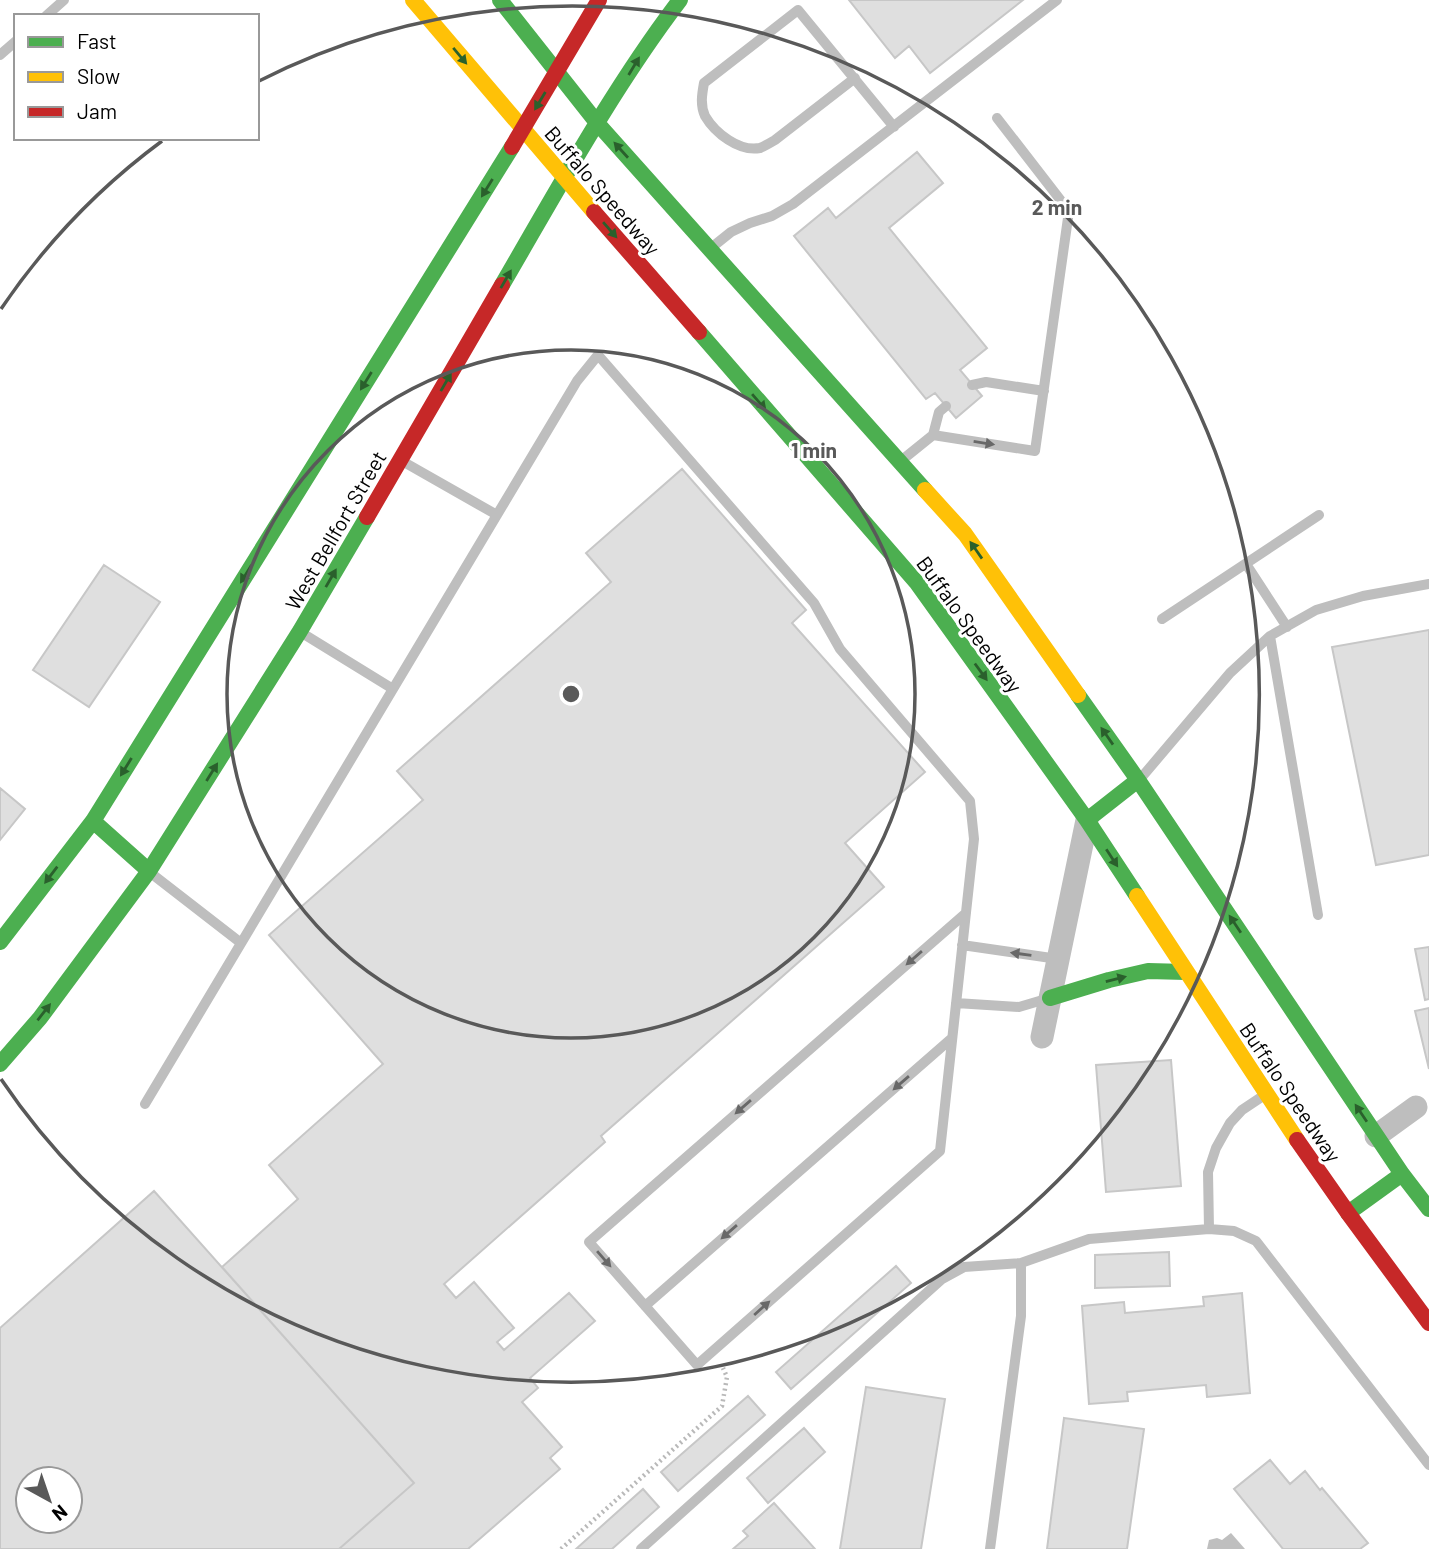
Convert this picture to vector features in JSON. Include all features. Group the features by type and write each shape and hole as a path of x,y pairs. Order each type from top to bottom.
{"main road":[{"name":"Buffalo Speedway","path":"413,0 917,583 1087,820 1266,1094 1348,1213 1429,1323"},
{"name":"Buffalo Speedway","path":"500,0 598,124 964,534 1138,780 1376,1136 1429,1209"},
{"path":"0,943 93,821 523,130 599,0"},
{"name":"West Bellfort Street","path":"0,1064 40,1018 149,871 300,631 565,178 649,41 680,0"},
{"path":"1087,820 1138,780"},
{"path":"93,821 149,871"},
{"path":"1050,998 1147,971 1186,972"},
{"path":"1348,1213 1402,1174"}],"street":[{"path":"1042,1037 1087,820"},
{"path":"1376,1136 1422,1103"}],"lane":[{"path":"48,14 64,0"},
{"path":"710,249 731,232 772,216 793,204 1057,0"},
{"path":"855,78 775,140 760,148 745,148 730,141 716,129 705,114 701,98 704,83 798,10 855,78 894,127"},
{"path":"0,55 14,43"},
{"path":"933,435 1035,451 1069,211 996,118"},
{"path":"145,1104 577,381 598,355 814,603 840,649 970,801 974,839 966,913 962,945 940,1151 696,1365 589,1242 966,913"},
{"path":"972,385 986,382 1044,391"},
{"path":"900,462 933,435 939,412 946,406"},
{"path":"400,460 497,515"},
{"path":"1162,619 1319,515"},
{"path":"1246,564 1287,626"},
{"path":"1138,780 1230,673 1270,636 1316,610 1363,596 1429,584"},
{"path":"300,631 393,689"},
{"path":"1270,636 1318,915"},
{"path":"149,871 241,943"},
{"path":"962,945 1058,959"},
{"path":"956,1003 1019,1007 1050,998"},
{"path":"645,1306 952,1038"},
{"path":"1209,1229 1208,1172 1216,1148 1230,1123 1242,1110 1266,1094"},
{"path":"640,1549 942,1279 964,1267 1021,1263 1089,1239 1209,1229 1234,1231 1256,1241 1429,1465"},
{"path":"990,1549 1021,1316 1021,1263"}],"path":[{"path":"561,1549 722,1406 727,1377 715,1350"}],"shaded area":[{"path":"1231,1533 1245,1549 1207,1549 1209,1540 1222,1540"}],"building":[{"path":"849,0 1023,0 930,73 909,46 895,58"},
{"path":"917,152 943,183 889,228 987,348 960,370 982,396 956,418 935,393 926,399 794,236 828,208 836,218"},
{"path":"682,469 806,610 792,623 925,772 845,843 884,887 601,1136 605,1142 444,1284 456,1298 474,1282 514,1328 497,1342 504,1350 569,1293 595,1321 530,1378 538,1388 522,1402 562,1447 550,1458 560,1469 468,1549 339,1549 414,1483 222,1267 298,1199 269,1165 383,1064 269,935 423,800 397,771 611,582 586,553"},
{"path":"104,565 160,602 89,707 33,670"},
{"path":"1429,630 1429,855 1376,865 1332,647"},
{"path":"0,788 25,809 0,840"},
{"path":"1429,947 1429,999 1425,1000 1415,949"},
{"path":"1429,1008 1429,1069 1415,1011"},
{"path":"1171,1060 1181,1186 1106,1192 1096,1065"},
{"path":"154,1191 414,1483 339,1549 0,1549 0,1328"},
{"path":"1169,1252 1170,1286 1095,1288 1095,1255"},
{"path":"896,1266 911,1283 791,1389 776,1372"},
{"path":"1242,1293 1250,1393 1207,1397 1206,1385 1127,1392 1128,1401 1089,1404 1082,1306 1124,1302 1125,1313 1204,1306 1203,1297"},
{"path":"866,1387 945,1399 921,1549 840,1549"},
{"path":"748,1396 765,1415 678,1491 661,1472"},
{"path":"1064,1418 1144,1429 1127,1549 1047,1549"},
{"path":"804,1428 825,1452 768,1503 747,1478"},
{"path":"1270,1460 1290,1484 1305,1471 1368,1543 1360,1549 1283,1549 1234,1489"},
{"path":"643,1489 659,1507 612,1549 576,1549"},
{"path":"774,1503 815,1549 733,1549 748,1536 743,1531"}],"traffic: fast":[{"path":"500,0 598,124 925,490"},
{"path":"502,285 609,104 680,0"},
{"path":"0,942 93,821 512,147"},
{"path":"699,332 917,583 1087,820 1137,896"},
{"path":"0,1064 40,1018 149,871 300,631 367,517"},
{"path":"1078,695 1402,1174 1429,1209"},
{"path":"1087,820 1138,780"},
{"path":"93,821 149,871"},
{"path":"1050,998 1148,971 1186,972"},
{"path":"1348,1213 1402,1174"}],"traffic: slow":[{"path":"413,0 594,212"},
{"path":"925,490 965,534 1078,695"},
{"path":"1137,896 1297,1140"}],"traffic: jam":[{"path":"512,147 599,0"},
{"path":"594,212 699,332"},
{"path":"367,517 502,285"},
{"path":"1297,1140 1429,1323"}]}
